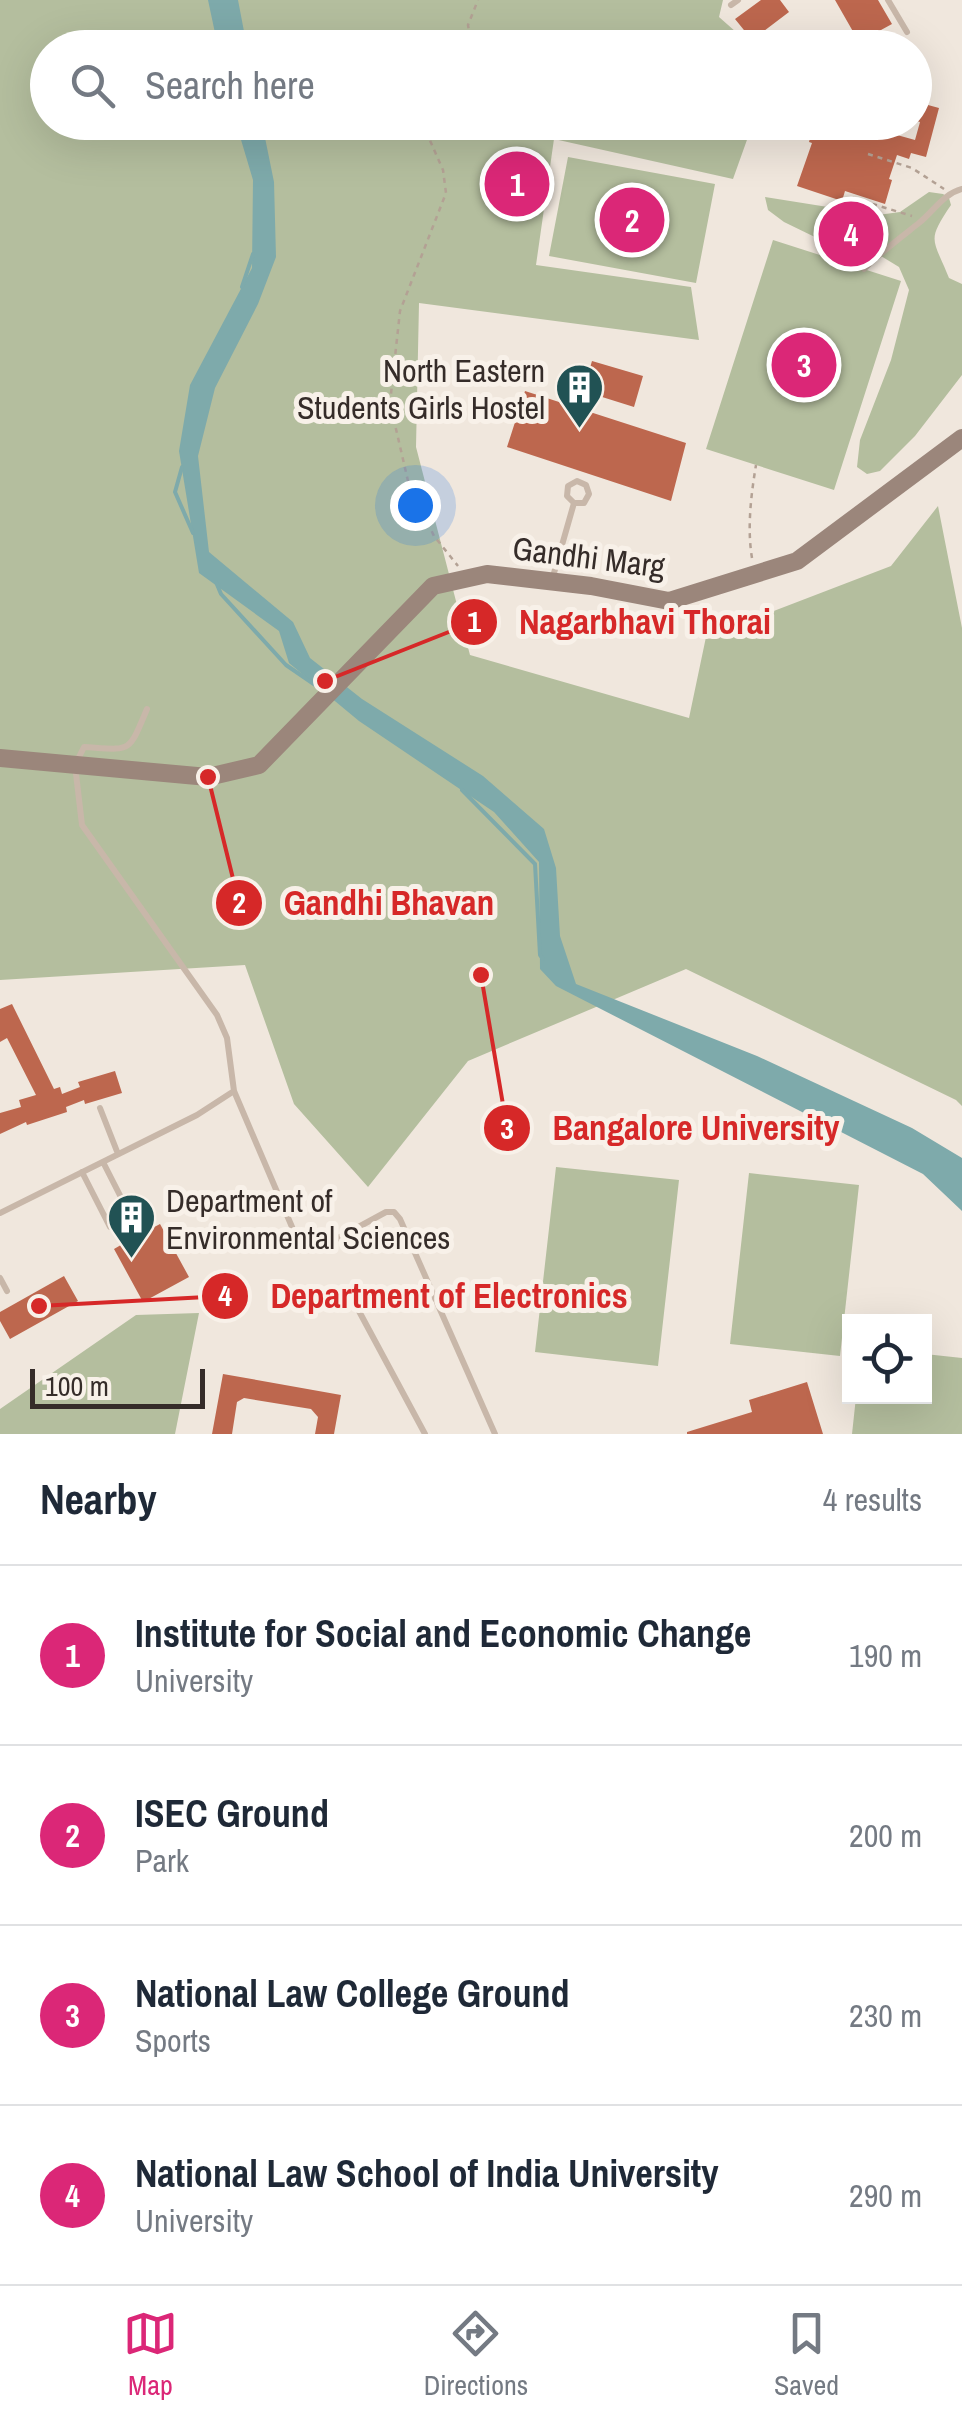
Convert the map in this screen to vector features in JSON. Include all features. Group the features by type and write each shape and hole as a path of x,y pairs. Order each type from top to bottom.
{"main road":[{"name":"Gandhi Marg","path":"0,758 208,777 259,765 433,586 487,574 669,600 798,561 962,438"}],"lane":[{"path":"888,0 906,30"},
{"path":"864,269 950,192 962,190"},
{"path":"552,582 574,504"},
{"path":"147,709 133,743 126,748 84,747 75,765 82,825 217,1015 227,1038 234,1091 298,1241 303,1248 318,1249 386,1212 394,1212 495,1434"},
{"path":"0,1202 2,1212 197,1114 234,1091"},
{"path":"100,1108 118,1154"},
{"path":"82,1172 110,1227 116,1229 131,1217 103,1162"},
{"path":"0,1278 7,1291"},
{"path":"353,1300 425,1434"}],"path":[{"path":"469,30 478,0"},
{"path":"430,140 446,193 400,311 390,403 408,481 434,536 468,578"},
{"path":"868,154 912,168 950,192"},
{"path":"853,198 922,220"},
{"path":"756,466 750,544 756,574"}],"green space":[{"path":"0,0 723,0 719,17 734,30 30,30 30,140 554,140 536,265 691,287 699,340 419,303 416,447 470,655 689,718 706,637 891,566 938,506 962,628 962,1106 686,969 468,1061 368,1187 294,1104 245,965 0,980"},
{"path":"558,140 747,140 733,179"},
{"path":"568,157 715,184 696,283 549,256"},
{"path":"929,192 943,194 951,205 938,226 935,240 949,278 962,284 962,375 915,436 880,471 867,474 857,467 860,440 891,360 909,290 899,267 876,253 821,240 784,222 768,210 765,197 878,215 900,212"},
{"path":"773,240 901,281 834,490 706,449"},
{"path":"556,1167 679,1180 658,1366 535,1352"},
{"path":"749,1173 859,1185 840,1356 730,1344"},
{"path":"199,1313 175,1434 0,1434 0,1409 136,1315"},
{"path":"932,1355 962,1358 962,1434 852,1434 855,1404 932,1404"}],"water":[{"path":"208,0 238,0 244,30 214,30"},
{"path":"241,140 265,140 274,182 276,257 258,304 215,388 198,456 209,552 293,622 310,658 362,699 483,776 544,829 556,868 560,936 576,984 757,1056 912,1128 962,1158 962,1211 923,1174 556,986 540,969 539,862 494,812 359,721 289,663 279,631 199,573 179,451 190,385 252,268 253,180"}],"building":[{"path":"761,0 780,0 789,12 765,30 744,30 735,19"},
{"path":"835,0 878,0 892,24 881,30 852,30"},
{"path":"932,106 939,108 932,134"},
{"path":"931,140 926,157 911,153 909,159 897,155 885,204 845,191 842,201 797,186 812,143 809,142"},
{"path":"592,361 643,376 634,407 583,391"},
{"name":"North Eastern Students Girls Hostel","path":"525,391 686,443 671,501 507,447"},
{"path":"12,1004 54,1089 60,1087 62,1094 80,1087 78,1082 115,1071 122,1093 85,1104 84,1100 66,1107 67,1112 27,1125 26,1122 0,1134 0,1113 21,1107 19,1100 36,1095 7,1038 0,1042 0,1009"},
{"name":"Department of Environmental Sciences","path":"160,1224 189,1277 143,1302 114,1249 126,1242 122,1236 140,1227 143,1233"},
{"path":"64,1276 78,1301 10,1339 0,1321 0,1312"},
{"path":"223,1374 341,1395 334,1434 315,1434 318,1417 311,1409 244,1398 237,1402 232,1434 212,1434"},
{"path":"807,1382 823,1434 687,1434 752,1412 749,1400"}],"waterway":[{"path":"242,287 253,254"},
{"path":"182,467 175,492 193,533"},
{"path":"216,582 221,594 286,665 324,691"},
{"path":"462,790 535,864 543,959"}],"place":[{"name":"Institute for Social and Economic Change","path":"517,184"},
{"name":"ISEC Ground","path":"632,220"},
{"name":"National Law School of India University","path":"851,234"},
{"name":"National Law College Ground","path":"804,365"},
{"name":"North Eastern Students Girls Hostel","path":"580,430"},
{"name":"Nagarbhavi Thorai","path":"325,681"},
{"name":"Gandhi Bhavan","path":"208,777"},
{"name":"Bangalore University","path":"481,975"},
{"name":"Department of Environmental Sciences","path":"131,1260"},
{"name":"Department of Electronics","path":"39,1306"}]}
